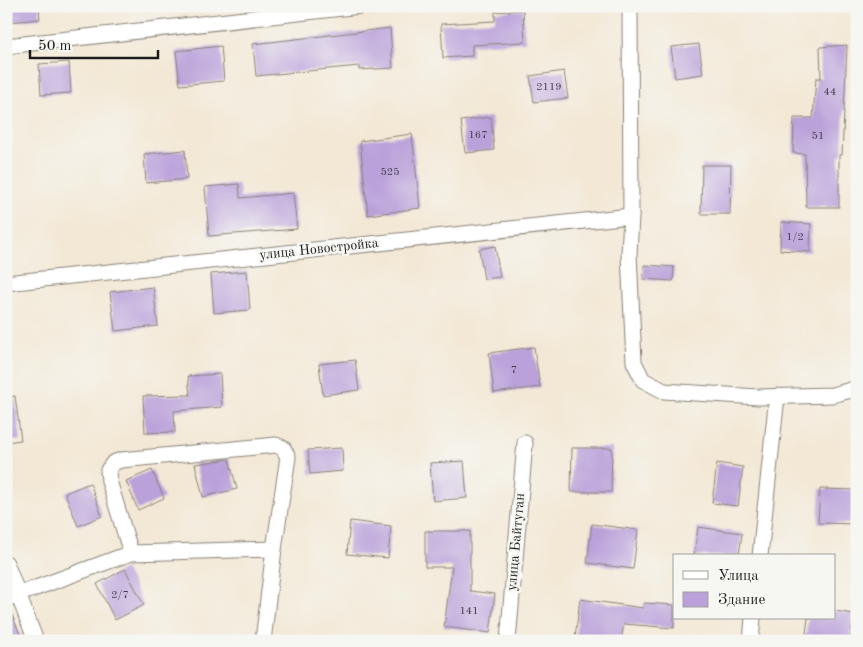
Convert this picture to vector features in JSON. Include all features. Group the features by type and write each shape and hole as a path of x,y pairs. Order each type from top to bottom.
{"street":[{"path":"6,46 360,6"},
{"path":"630,6 631,216 629,254 634,362 643,380 664,391 777,396 832,394 855,389 857,385"},
{"name":"улица Новостройка","path":"6,283 631,216"},
{"path":"760,554 777,396"},
{"name":"улица Байтуган","path":"508,641 524,443"},
{"path":"131,552 109,481 108,470 113,463 121,460 276,445 283,448 288,457 263,641"},
{"path":"12,597 131,552 274,549"},
{"path":"6,564 12,597 36,641"},
{"path":"751,641 754,620"}],"building":[{"path":"7,6 39,6 40,19 9,22"},
{"path":"523,10 525,42 472,45 472,56 443,58 441,24 495,21 495,12"},
{"path":"390,28 393,68 359,70 359,66 256,76 253,44"},
{"path":"699,44 703,74 675,78 671,47"},
{"path":"847,45 842,155 839,155 839,207 806,207 805,154 793,153 794,118 813,118 816,78 821,78 820,47"},
{"path":"221,46 224,81 180,85 176,51"},
{"path":"69,62 71,93 41,95 39,64"},
{"path":"564,71 568,98 534,102 530,76"},
{"path":"491,117 494,150 465,153 461,121"},
{"path":"412,134 420,208 368,215 360,141"},
{"path":"185,150 187,179 146,183 144,154"},
{"path":"702,165 731,165 730,214 701,214"},
{"path":"239,184 240,198 293,193 297,229 209,236 205,187"},
{"path":"781,222 811,224 810,252 780,250"},
{"path":"495,246 500,277 484,279 479,249"},
{"path":"644,265 674,267 673,281 643,279"},
{"path":"247,271 250,310 214,313 211,274"},
{"path":"153,287 158,326 115,331 110,292"},
{"path":"534,347 540,387 494,393 489,353"},
{"path":"355,360 359,390 323,395 319,364"},
{"path":"220,374 222,407 174,411 175,432 145,433 143,396 190,395 188,376"},
{"path":"15,396 21,440 6,442 6,397"},
{"path":"342,448 343,471 310,474 308,450"},
{"path":"572,448 612,448 611,492 571,492"},
{"path":"229,459 237,489 203,497 195,464"},
{"path":"464,461 467,498 433,501 430,463"},
{"path":"717,463 743,467 738,506 712,503"},
{"path":"152,470 164,498 138,510 126,481"},
{"path":"90,483 102,516 78,526 65,493"},
{"path":"820,489 857,490 857,524 818,523"},
{"path":"350,521 391,526 388,558 347,554"},
{"path":"592,524 638,530 633,569 587,563"},
{"path":"698,527 742,533 739,554 694,554"},
{"path":"425,531 470,531 470,591 495,594 490,633 444,627 452,567 425,567"},
{"path":"125,569 144,605 115,620 97,584"},
{"path":"580,599 643,608 644,603 673,605 674,628 624,624 621,641 575,638"},
{"path":"6,608 9,608 23,641 6,641"},
{"path":"836,611 854,614 850,641 805,641 808,620 836,620"}]}
